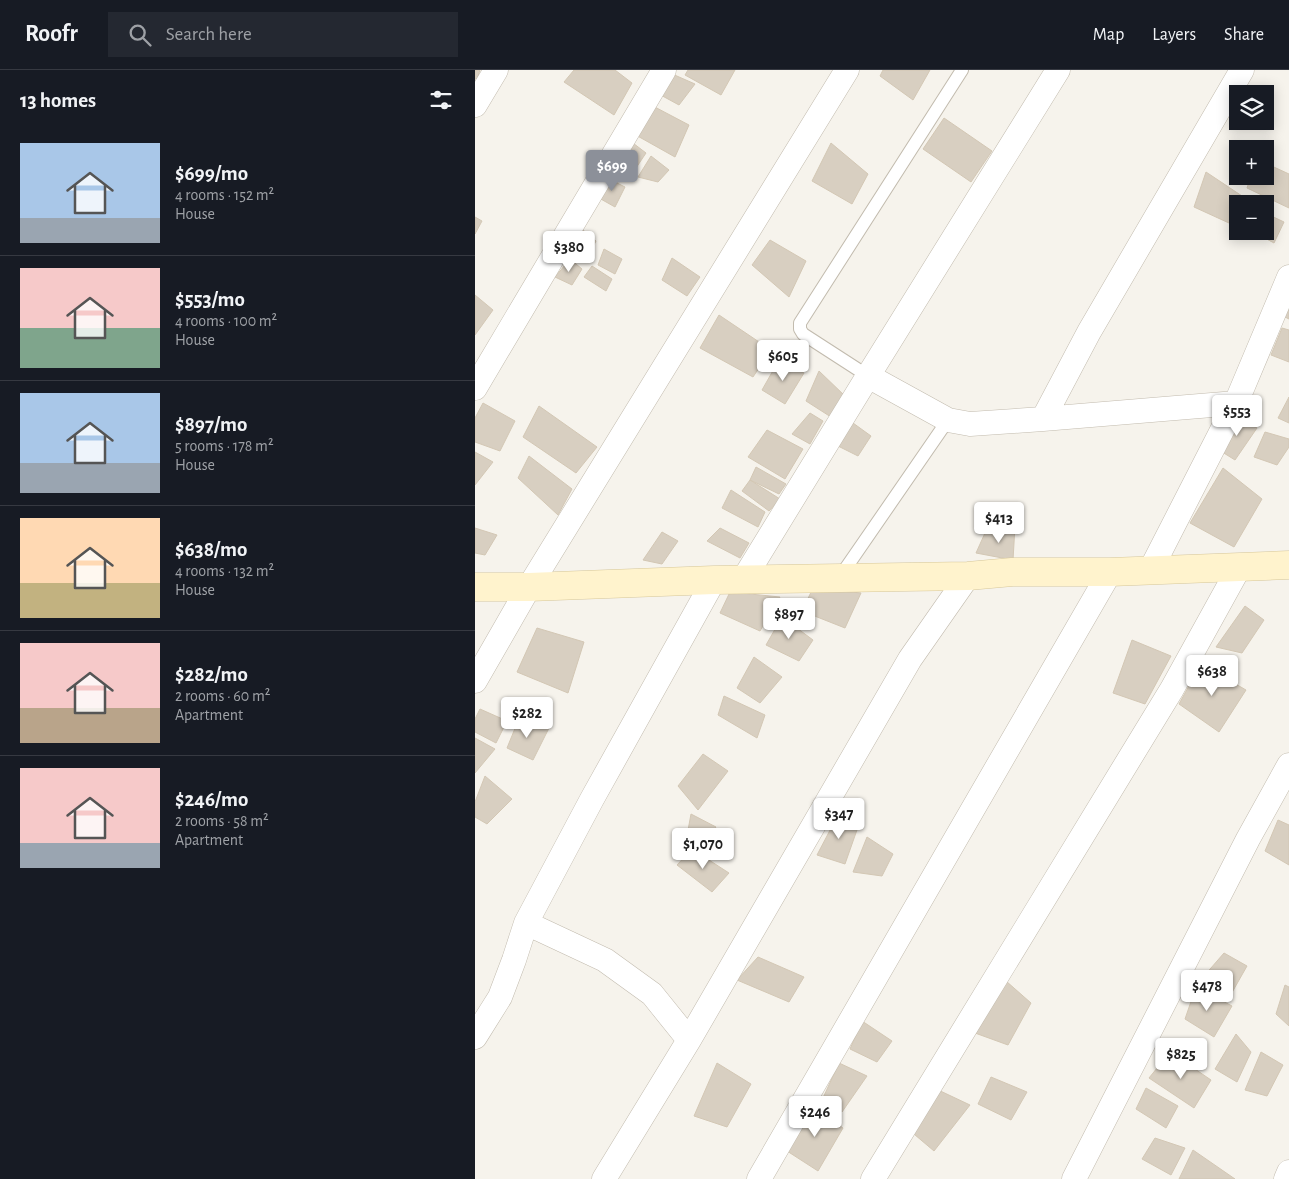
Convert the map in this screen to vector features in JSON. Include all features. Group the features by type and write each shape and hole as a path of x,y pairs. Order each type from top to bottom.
{"main road":[{"path":"475,587 529,587 714,580 968,576 1012,572 1110,572 1289,564"}],"street":[{"path":"475,105 496,70"},
{"path":"475,388 664,70"},
{"path":"475,681 529,587 847,70"},
{"path":"743,580 1058,70"},
{"path":"1043,419 1089,332 1242,70"},
{"path":"1151,569 1236,403 1289,277"},
{"path":"868,376 948,420 970,424 1236,403"},
{"path":"873,1179 1172,689 1240,566"},
{"path":"759,1179 1110,572"},
{"path":"605,1179 689,1040 910,659 968,576"},
{"path":"475,1037 500,997 526,923 592,799 714,580"},
{"path":"1074,1179 1243,848 1289,765"},
{"path":"526,923 605,960 652,994 689,1040"},
{"path":"1286,1179 1289,1172"}],"lane":[{"path":"868,376 803,334 800,329 801,323 962,70"},
{"path":"839,578 948,420"}],"building":[{"path":"475,70 480,70 477,79 475,79"},
{"path":"574,70 615,70 632,83 614,115 564,82"},
{"path":"688,70 735,70 721,95 685,75"},
{"path":"883,70 930,70 913,100 880,76"},
{"path":"670,73 695,84 679,105 657,93"},
{"path":"651,105 689,125 675,157 634,134"},
{"path":"944,118 992,151 971,182 923,149"},
{"path":"629,140 646,153 634,171 617,163"},
{"path":"831,143 868,174 852,204 812,181"},
{"path":"651,156 669,170 658,182 638,177"},
{"path":"1274,167 1289,174 1289,208 1274,201 1274,195 1262,195 1247,188 1248,185 1274,185"},
{"path":"1206,172 1240,195 1229,195 1229,223 1194,207"},
{"path":"607,178 625,187 615,207 599,198"},
{"path":"475,217 482,221 475,234"},
{"path":"1274,217 1284,222 1274,243 1268,240 1274,240"},
{"path":"583,230 596,241 587,258 571,248"},
{"path":"770,240 806,261 789,297 752,265"},
{"path":"604,249 622,259 615,274 598,265"},
{"path":"672,258 700,277 687,296 662,280"},
{"path":"570,259 582,269 572,285 555,277"},
{"path":"592,266 612,279 606,291 584,277"},
{"path":"1289,286 1289,319 1283,316"},
{"path":"475,295 493,310 475,335"},
{"path":"719,315 771,350 753,377 700,348"},
{"path":"1282,328 1289,330 1289,362 1271,355"},
{"path":"779,360 804,373 785,404 762,390"},
{"path":"819,371 845,396 831,417 806,401"},
{"path":"1289,397 1289,423 1278,418"},
{"path":"483,403 515,421 500,451 475,442 475,418"},
{"path":"539,406 597,447 576,473 523,437"},
{"path":"810,413 823,421 810,444 792,434"},
{"path":"1233,415 1257,428 1235,460 1219,450"},
{"path":"853,423 871,436 858,456 838,446"},
{"path":"767,430 803,449 785,479 748,457"},
{"path":"1265,432 1289,439 1289,447 1277,465 1254,457"},
{"path":"475,452 493,462 475,485"},
{"path":"529,456 572,489 558,515 518,478"},
{"path":"756,467 786,484 779,494 750,480"},
{"path":"1223,468 1262,499 1234,547 1190,523"},
{"path":"750,480 780,499 769,511 742,491"},
{"path":"731,490 765,512 758,527 722,508"},
{"path":"1015,526 1013,560 976,553 985,533"},
{"path":"475,528 497,535 485,555 475,553"},
{"path":"720,528 749,543 740,558 707,541"},
{"path":"662,532 678,541 662,564 643,560"},
{"path":"813,588 861,593 845,628 802,611"},
{"path":"730,592 780,597 760,631 720,613"},
{"path":"1245,606 1264,620 1242,653 1216,647"},
{"path":"782,617 813,640 799,661 766,645"},
{"path":"537,628 584,642 568,693 517,672"},
{"path":"1132,640 1171,656 1145,704 1113,693"},
{"path":"754,657 782,677 760,703 737,688"},
{"path":"1201,664 1246,690 1219,732 1179,704"},
{"path":"724,696 765,715 757,738 718,715"},
{"path":"480,709 507,721 496,743 475,732 475,719"},
{"path":"518,721 549,728 533,760 507,748"},
{"path":"475,738 495,749 475,773"},
{"path":"703,754 728,771 698,810 678,786"},
{"path":"485,776 512,799 487,824 475,817 475,802"},
{"path":"839,813 858,827 845,864 817,855"},
{"path":"691,814 716,827 702,846 686,841"},
{"path":"1278,820 1289,825 1289,865 1265,851"},
{"path":"867,837 893,854 882,876 853,872"},
{"path":"692,849 729,873 712,892 677,865"},
{"path":"1224,953 1247,966 1230,996 1204,976"},
{"path":"758,957 804,977 789,1002 737,980"},
{"path":"1006,981 1031,1003 1008,1045 975,1033"},
{"path":"1285,985 1289,987 1289,1026 1276,1014"},
{"path":"1196,987 1232,1006 1214,1037 1185,1019"},
{"path":"862,1021 892,1041 877,1062 850,1049"},
{"path":"1236,1034 1251,1052 1237,1082 1215,1069"},
{"path":"1170,1052 1211,1080 1194,1108 1149,1078"},
{"path":"1261,1052 1283,1065 1267,1096 1245,1090"},
{"path":"717,1063 751,1084 727,1127 694,1116"},
{"path":"839,1063 867,1076 842,1112 823,1098"},
{"path":"991,1077 1027,1092 1011,1120 978,1104"},
{"path":"934,1088 970,1105 934,1151 908,1129"},
{"path":"1146,1088 1178,1106 1166,1128 1136,1109"},
{"path":"810,1104 843,1128 818,1171 787,1151"},
{"path":"1155,1138 1185,1148 1171,1175 1142,1159"},
{"path":"1193,1150 1235,1179 1179,1179"}]}
